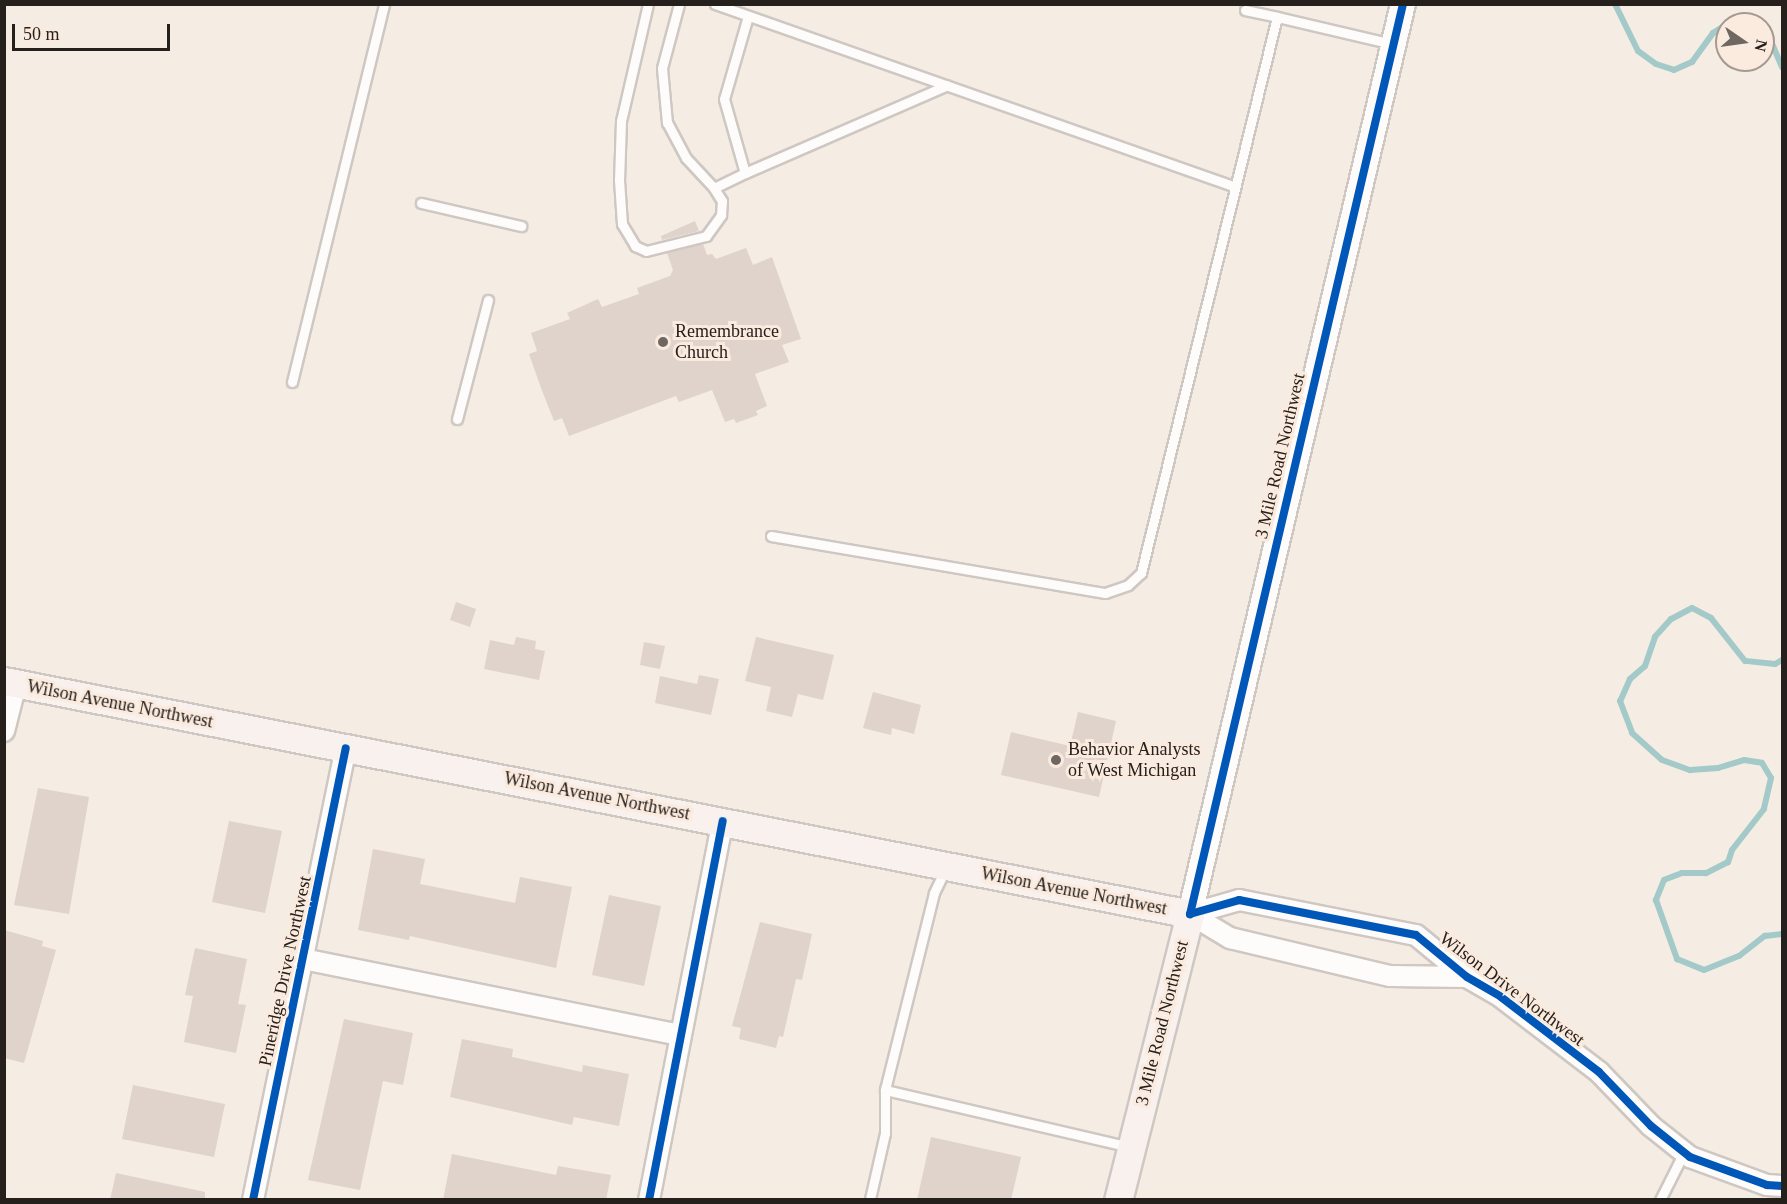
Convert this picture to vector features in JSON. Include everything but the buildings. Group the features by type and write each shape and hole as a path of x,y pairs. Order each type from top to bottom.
{"main road":[{"name":"Wilson Avenue Northwest","path":"10,682 723,820 1190,914"},
{"name":"3 Mile Road Northwest","path":"1118,1200 1190,914"}],"street":[{"name":"3 Mile Road Northwest","path":"1190,914 1403,4"},
{"path":"4,732 10,682"},
{"name":"Pineridge Drive Northwest","path":"253,1200 346,748"},
{"path":"649,1200 723,820"},
{"name":"Wilson Drive Northwest","path":"1190,914 1239,900 1416,935 1467,977 1501,998 1599,1072 1651,1126 1684,1152 1767,1185 1782,1186"},
{"name":"Wilson Drive Northwest","path":"1190,914 1230,938 1390,976 1467,977"},
{"path":"303,959 681,1035"}],"lane":[{"path":"292,382 384,4"},
{"path":"648,4 621,121 622,224 635,246 646,250 706,236 721,215 722,201 714,188 686,158 667,123 662,68 679,4"},
{"path":"715,4 1233,186"},
{"path":"1245,10 1394,44"},
{"path":"745,173 724,99 748,16"},
{"path":"771,536 1105,593 1128,585 1141,573 1233,186 1277,17"},
{"path":"714,188 946,85"},
{"path":"421,203 521,226"},
{"path":"457,419 488,300"},
{"path":"870,1199 885,1133 885,1090 934,893 947,866"},
{"path":"885,1090 1130,1148"},
{"path":"1660,1200 1684,1152"}],"waterway":[{"path":"1615,4 1638,51 1656,64 1674,70 1692,62 1715,32"},
{"path":"1775,51 1782,67"},
{"path":"1782,660 1775,664 1745,661 1711,618 1692,608 1671,619 1655,637 1645,666 1630,679 1620,701 1632,733 1662,760 1690,770 1718,768 1744,760 1762,763 1771,778 1764,809 1732,850 1728,862 1706,873 1682,873 1664,880 1656,900 1677,959 1704,970 1739,956 1765,936 1782,934"}],"cycle path":[{"path":"1403,4 1190,914 1239,900 1416,935 1467,977 1501,997 1599,1072 1651,1126 1690,1157 1767,1185 1782,1186"},
{"path":"253,1200 346,748"},
{"path":"649,1200 723,821"}],"place":[{"name":"Remembrance Church","path":"663,342"},
{"name":"Behavior Analysts of West Michigan","path":"1056,760"}]}
